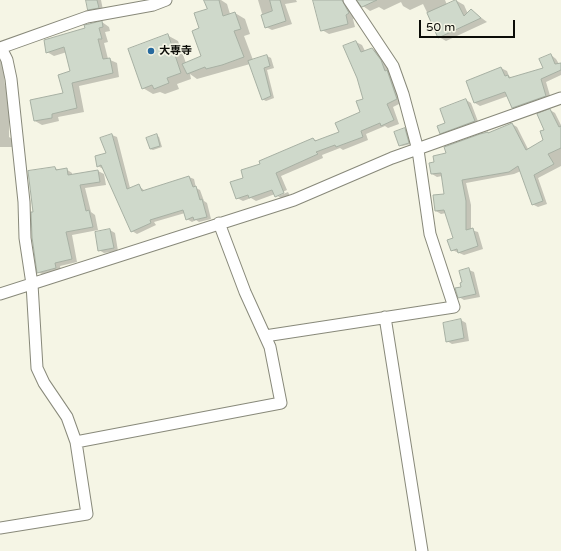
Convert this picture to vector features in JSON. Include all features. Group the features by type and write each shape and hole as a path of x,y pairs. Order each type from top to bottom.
{"street":[{"path":"0,48 87,17 154,5 166,0"},
{"path":"265,336 454,307 430,234 418,150 403,94 393,66 348,0"},
{"path":"0,52 3,52 7,60 11,79 24,202 25,238 32,284 37,368 44,383 67,417 76,442 87,514 0,528"},
{"path":"0,294 294,200 350,175 561,98"},
{"path":"76,442 281,404 270,347 245,292 219,223"},
{"path":"385,317 422,551"}],"building":[{"path":"86,0 97,0 99,8 88,10"},
{"path":"204,0 219,0 223,16 235,12 241,29 234,31 244,57 222,65 206,69 205,67 187,74 182,64 201,56 192,31 199,28 194,13 207,9"},
{"path":"270,0 280,0 286,21 265,28 261,15 272,11"},
{"path":"313,0 342,0 349,13 346,15 348,24 321,31"},
{"path":"357,0 377,0 362,7"},
{"path":"456,0 464,16 471,9 481,18 438,38 427,13"},
{"path":"102,21 103,27 99,28 102,39 98,39 103,59 110,58 113,73 72,83 77,108 52,114 52,118 34,121 30,100 63,93 58,75 70,71 64,47 46,53 44,40 85,28 84,25"},
{"path":"168,34 181,73 167,78 169,83 154,89 152,85 142,89 128,49"},
{"path":"356,41 361,52 372,48 381,60 385,71 387,70 397,99 387,104 394,120 381,126 380,123 361,131 363,137 336,147 335,145 316,152 318,154 276,173 284,193 275,197 272,190 249,198 248,195 236,199 230,182 243,178 241,170 260,164 259,161 313,138 315,141 339,132 335,123 360,112 356,101 363,99 357,78 343,46"},
{"path":"551,54 555,64 561,63 561,70 541,79 546,96 512,108 505,92 474,103 466,81 501,67 505,76 508,75 509,78 543,68 539,59"},
{"path":"267,55 270,66 264,68 271,96 262,100 248,61"},
{"path":"466,99 475,121 440,134 437,126 445,123 440,109"},
{"path":"550,109 559,127 561,126 561,148 548,154 554,164 534,175 543,201 532,205 518,166 509,172 462,180 466,201 466,230 473,228 478,246 458,253 457,249 451,251 447,240 453,238 444,210 435,211 433,195 444,194 441,173 431,174 429,163 434,162 433,156 446,153 444,147 480,134 488,133 512,123 526,150 543,140 540,131 544,130 537,114"},
{"path":"405,128 409,143 399,146 394,132"},
{"path":"112,134 127,189 139,184 142,191 189,176 193,187 196,186 200,200 202,199 207,217 194,220 193,217 186,220 183,210 150,220 151,223 131,232 101,165 97,167 95,156 106,153 100,138"},
{"path":"157,134 160,146 150,149 146,138"},
{"path":"55,167 56,170 67,168 68,175 98,170 100,182 80,185 86,211 89,210 93,227 66,232 72,259 55,263 56,268 37,273 32,237 31,212 33,212 28,171"},
{"path":"110,229 114,248 98,251 95,232"},
{"path":"469,268 476,294 458,298 455,288 461,287 460,283 462,282 459,271"},
{"path":"461,319 464,338 446,342 443,323"}],"place":[{"name":"大専寺","path":"151,51"}]}
